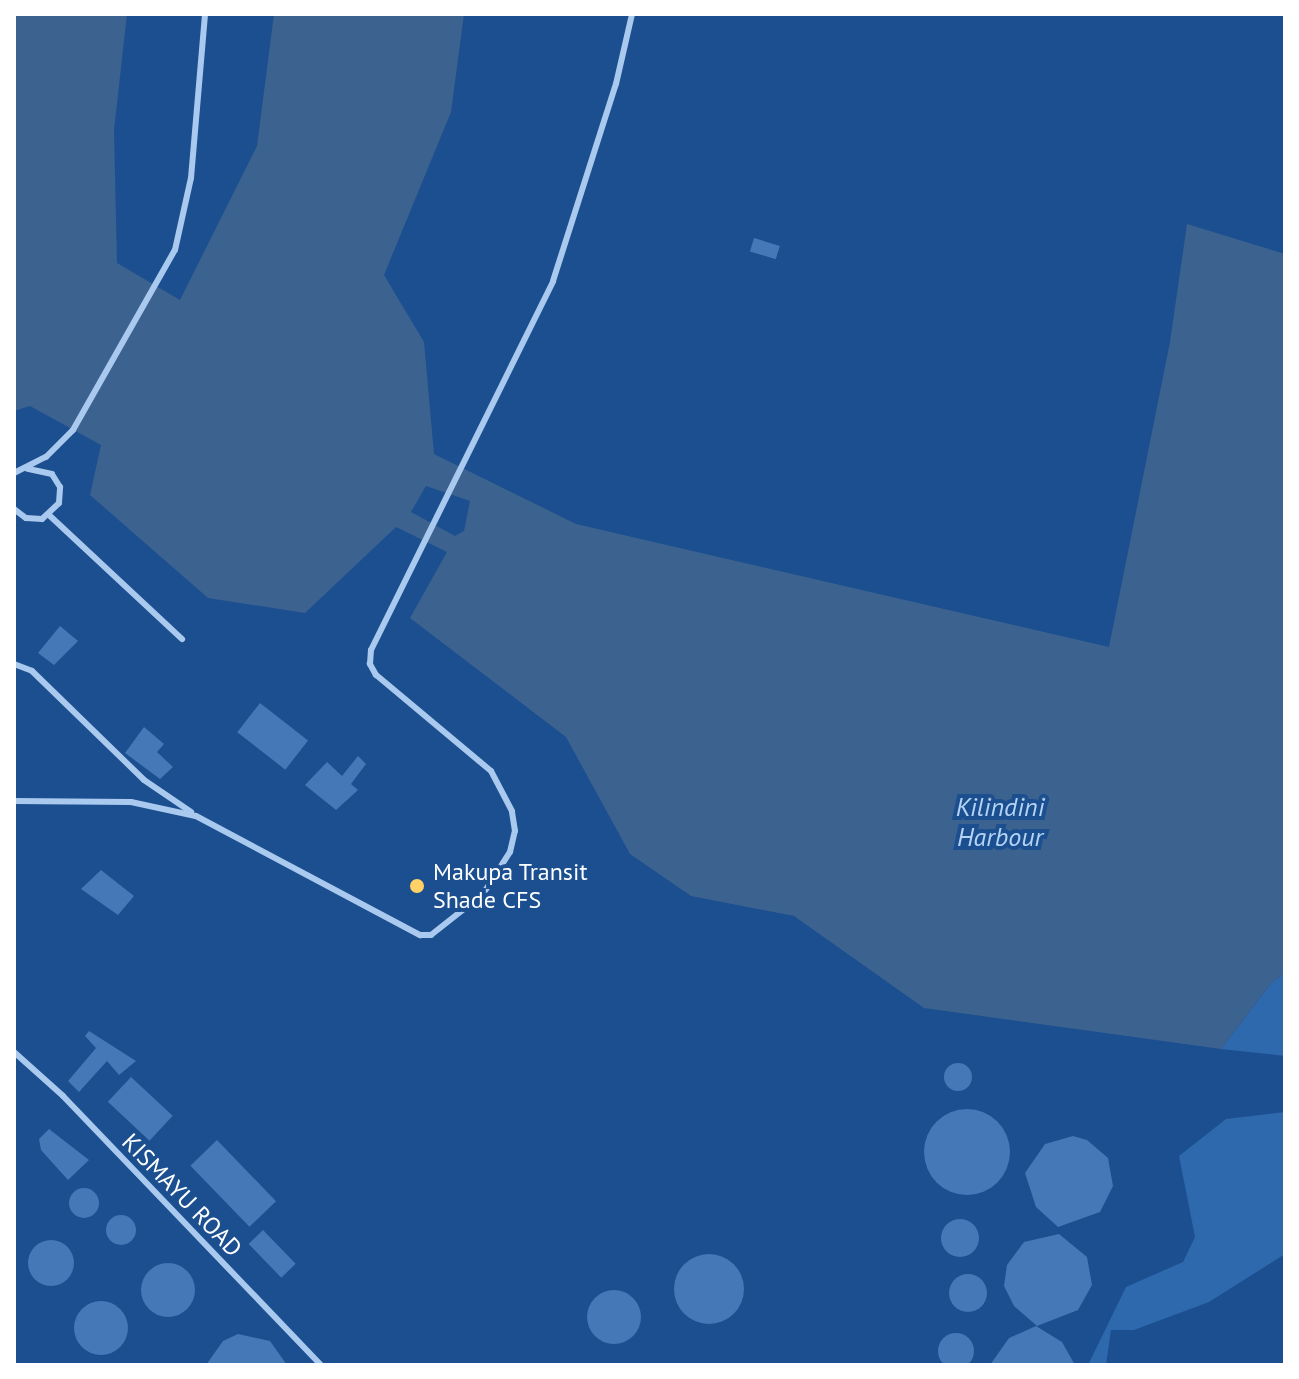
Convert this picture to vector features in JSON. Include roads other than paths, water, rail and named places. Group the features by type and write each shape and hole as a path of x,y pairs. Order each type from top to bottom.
{"lane":[{"path":"14,475 73,430 157,287 175,250 191,178 205,14"},
{"path":"14,664 32,671 144,780 196,816 420,935 431,935 483,894 510,852 515,831 512,811 491,771 376,675 370,664 379,630 553,281 616,84 632,14"},
{"path":"14,509 34,520 49,515 59,503 57,480 45,470 24,470"},
{"path":"49,515 182,639"},
{"path":"14,801 131,802 196,816"},
{"name":"KISMAYU ROAD","path":"14,1052 63,1096 321,1365"}],"water":[{"name":"Kilindini Harbour","path":"14,14 127,14 114,130 117,263 180,300 257,146 274,14 464,14 451,112 384,275 424,342 434,454 576,524 1109,647 1170,342 1187,224 1285,254 1285,973 1272,982 1221,1049 924,1008 794,916 691,896 630,854 566,737 410,618 447,552 396,527 305,613 208,598 90,495 101,445 30,406 14,411","holes":["426,486 470,501 464,531 455,536 411,512"]}],"place":[{"name":"Makupa Transit Shade CFS","path":"417,886"}]}
